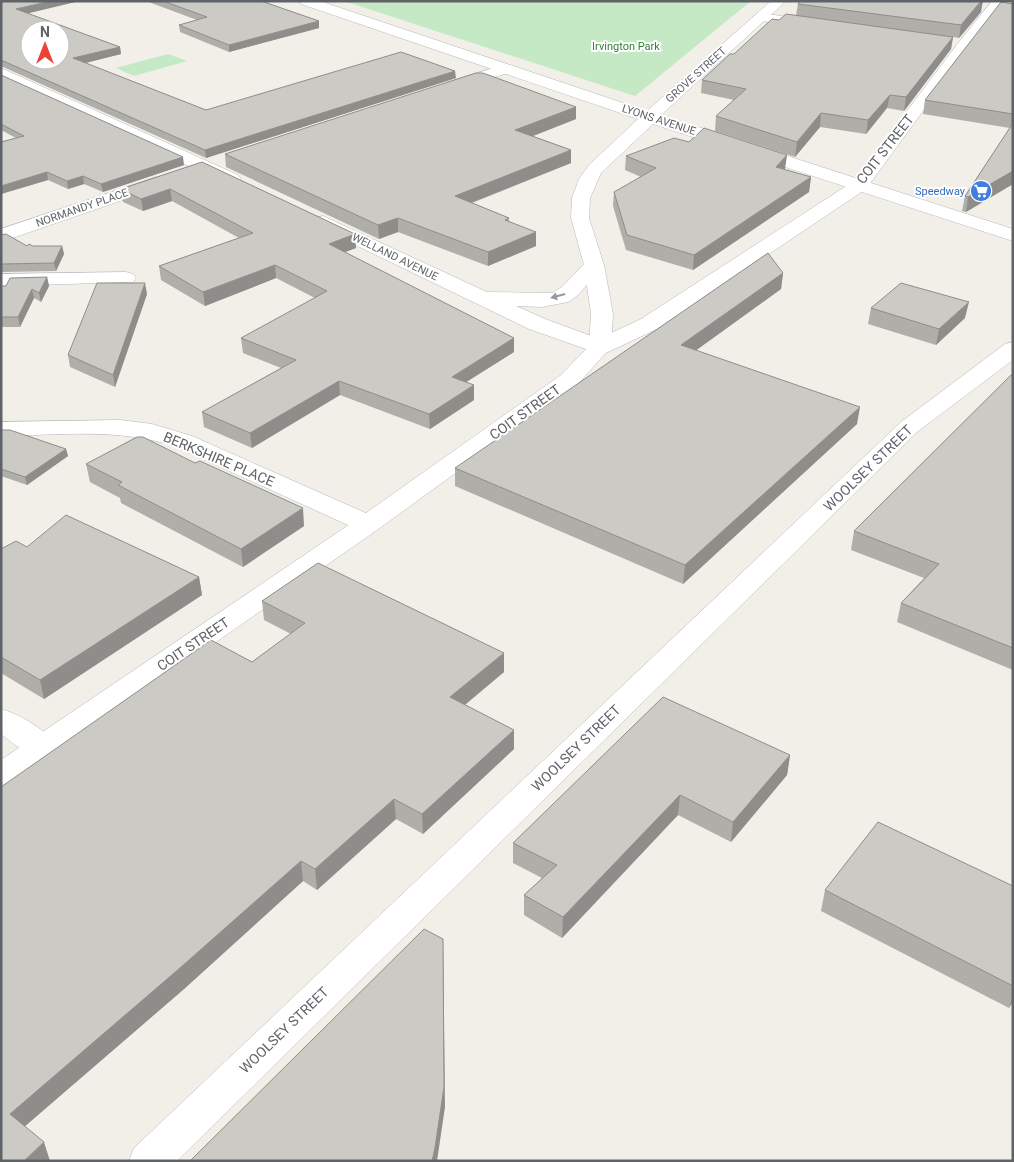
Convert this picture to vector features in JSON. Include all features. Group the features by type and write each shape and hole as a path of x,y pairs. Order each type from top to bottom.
{"street":[{"name":"LYONS AVENUE","path":"306,1 650,117 1013,235"},
{"name":"GROVE STREET","path":"600,347 602,314 594,265 580,218 582,198 588,179 595,168 779,1"},
{"name":"COIT STREET","path":"1,776 368,524 570,380 600,347 649,324 860,185 964,45 1000,1"},
{"path":"760,17 826,26"},
{"path":"944,42 964,45"},
{"path":"433,92 506,69"},
{"path":"1,73 250,187"},
{"name":"NORMANDY PLACE","path":"1,236 224,160"},
{"name":"WELLAND AVENUE","path":"303,213 537,324 600,347"},
{"path":"473,294 512,300 566,295 594,265"},
{"path":"1,280 126,278"},
{"name":"WOOLSEY STREET","path":"149,1161 909,427 1013,349"},
{"name":"BERKSHIRE PLACE","path":"1,429 120,427 152,431 183,441 368,524"},
{"path":"1,719 42,748"}],"green space":[{"name":"Irvington Park","path":"344,1 751,1 635,96"},
{"path":"168,54 187,61 134,76 116,68"}],"building":[{"path":"1,1 51,1 16,9 46,20 20,20 20,68 1,60"},
{"path":"163,1 261,1 319,21 229,45 179,25 207,17"},
{"path":"800,1 981,1 961,25 798,4"},
{"path":"1001,2 1013,4 1013,114 925,100"},
{"path":"786,14 953,37 906,97 890,95 868,120 821,113 797,142 716,116 746,89 702,80 772,19 779,20"},
{"path":"70,29 120,47 73,58 206,110 401,52 455,71 205,150 24,70 70,70"},
{"path":"476,73 483,73 576,107 515,130 571,150 455,196 509,218 505,220 536,232 488,252 398,218 378,225 225,154"},
{"path":"1,75 183,157 101,184 83,176 67,181 47,172 1,186 1,142 24,136 1,124"},
{"path":"1013,123 1013,171 968,197 965,196"},
{"path":"704,128 787,155 776,167 811,177 694,255 627,235 614,192 656,168 626,156 674,138 689,142"},
{"path":"202,162 355,234 329,244 514,338 452,377 474,385 429,414 339,381 250,433 202,412 296,360 241,338 327,291 275,265 203,292 159,266 253,233 170,189 141,199 121,189"},
{"path":"6,234 27,246 29,244 33,246 62,246 54,263 1,264 1,235"},
{"path":"768,253 783,273 681,345 860,407 685,565 455,468"},
{"path":"47,277 39,293 32,289 18,317 1,317 1,286 6,286 10,278"},
{"path":"97,283 145,283 113,375 68,355"},
{"path":"901,283 969,302 939,329 871,308"},
{"path":"1013,373 1013,648 901,603 939,564 854,531"},
{"path":"1,430 10,430 66,449 25,477 1,469"},
{"path":"137,437 143,437 195,463 200,461 303,508 241,549 118,485 122,482 86,464"},
{"path":"66,515 199,577 40,680 1,657 1,549 16,541 27,547"},
{"path":"318,563 504,653 450,697 514,730 422,814 394,799 315,869 301,861 10,1114 44,1142 24,1161 1,1161 1,787 211,640 252,662 305,623 262,601"},
{"path":"663,697 790,755 733,822 680,795 563,917 524,895 557,865 513,843"},
{"path":"878,822 1013,886 1013,986 825,890"},
{"path":"424,929 443,939 444,1087 432,1161 190,1161"}],"place":[{"name":"Speedway","path":"981,191"}]}
